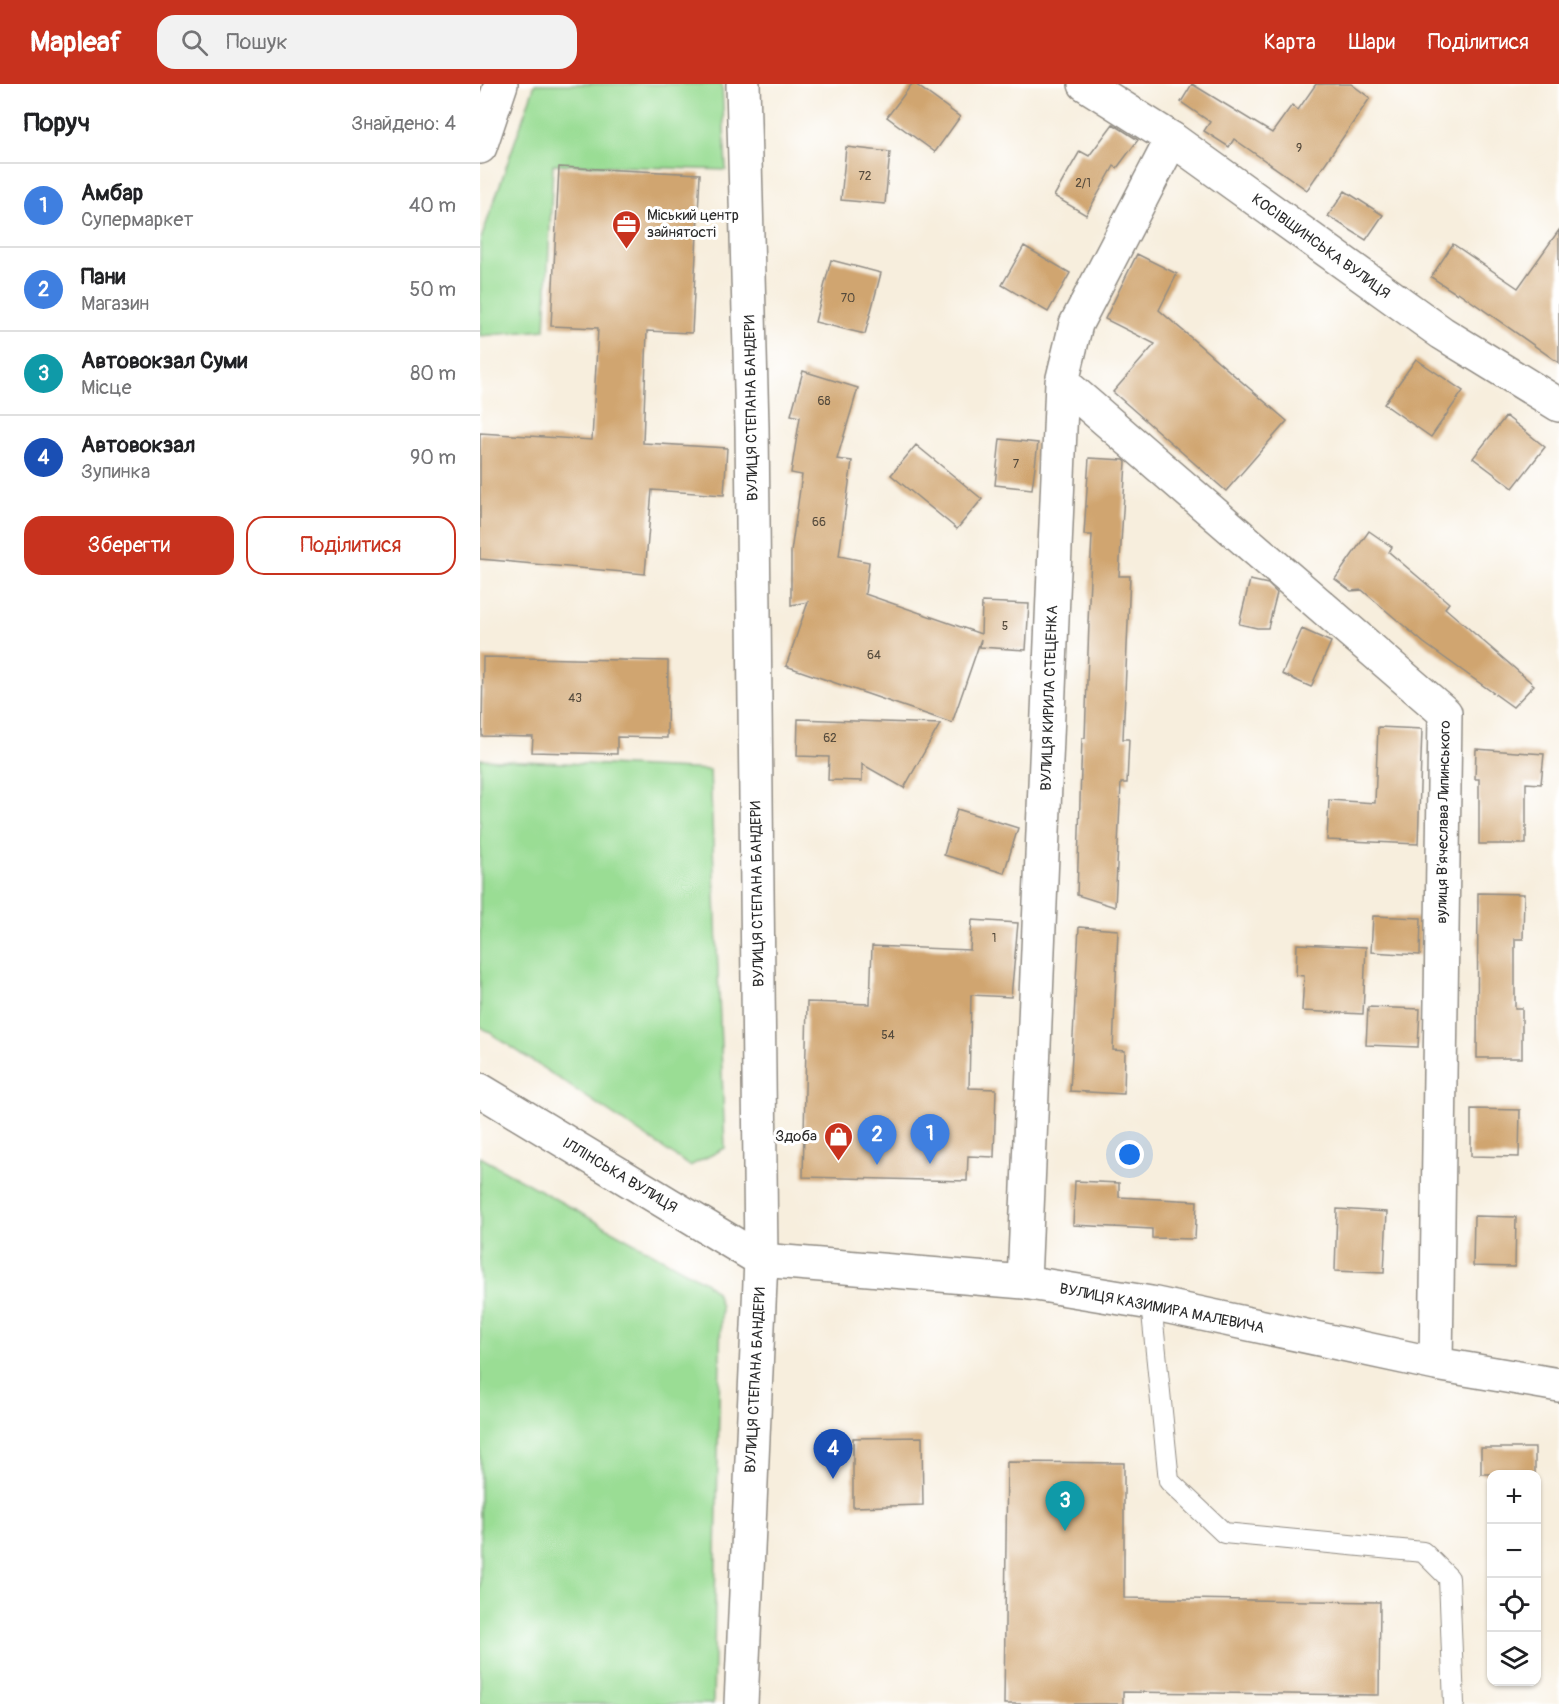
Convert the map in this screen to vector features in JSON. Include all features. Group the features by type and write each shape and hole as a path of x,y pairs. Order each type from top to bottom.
{"street":[{"path":"480,147 501,84"},
{"name":"ВУЛИЦЯ СТЕПАНА БАНДЕРИ","path":"741,1704 760,1260 752,427 743,84"},
{"name":"КОСІВЩИНСЬКА ВУЛИЦЯ","path":"1085,84 1172,140 1442,333 1559,405"},
{"name":"ВУЛИЦЯ КИРИЛА СТЕЦЕНКА","path":"1024,1282 1062,382 1076,324 1172,140"},
{"name":"вулиця Вʼячеслава Липинського","path":"1062,382 1445,713 1436,1364"},
{"name":"ІЛЛІНСЬКА ВУЛИЦЯ","path":"480,1090 760,1260"},
{"name":"ВУЛИЦЯ КАЗИМИРА МАЛЕВИЧА","path":"760,1260 1024,1282 1150,1302 1436,1364 1559,1385"}],"lane":[{"path":"1150,1302 1169,1481 1224,1533 1424,1552 1449,1578 1454,1704"}],"green space":[{"path":"535,84 722,84 726,170 553,164 545,330 480,336 480,242"},
{"path":"480,759 710,770 725,1148 690,1166 480,1026"},
{"path":"480,1157 705,1282 716,1292 721,1307 713,1704 480,1704"}],"building":[{"path":"912,84 960,117 935,152 887,117"},
{"path":"1192,84 1272,133 1292,105 1298,110 1316,84 1351,84 1370,98 1307,190 1234,139 1229,147 1204,131 1210,122 1181,102"},
{"path":"1113,124 1138,140 1117,168 1114,166 1086,215 1054,196 1080,151 1089,156"},
{"path":"846,147 890,152 885,204 841,200"},
{"path":"559,167 700,174 692,333 647,331 643,443 727,448 724,495 652,490 645,574 480,559 480,433 592,440 598,328 551,326"},
{"path":"1345,191 1383,215 1366,240 1328,216"},
{"path":"1559,230 1559,363 1458,292 1457,294 1431,277 1453,244 1518,288"},
{"path":"1024,246 1070,273 1048,312 1002,285"},
{"path":"1137,254 1177,274 1159,310 1287,421 1226,491 1113,392 1155,344 1105,319"},
{"path":"831,260 881,273 865,334 815,322"},
{"path":"1416,359 1463,391 1431,437 1384,404"},
{"path":"803,371 858,388 837,459 852,461 839,556 869,562 865,594 981,634 982,602 1029,604 1026,650 980,647 981,639 952,723 786,666 808,602 791,605 791,552 802,475 791,473 800,417 791,415"},
{"path":"1506,416 1545,447 1513,488 1473,458"},
{"path":"1000,439 1038,443 1032,489 995,485"},
{"path":"916,445 982,499 957,529 891,475"},
{"path":"1089,458 1126,462 1119,576 1130,576 1123,739 1129,739 1127,783 1121,783 1115,907 1077,895 1092,535 1084,535"},
{"path":"1369,531 1392,547 1389,552 1449,603 1445,608 1534,685 1513,707 1424,643 1362,590 1351,591 1335,579"},
{"path":"1250,580 1268,584 1277,593 1268,628 1239,624"},
{"path":"1302,629 1331,642 1311,687 1282,674"},
{"path":"483,657 668,661 667,738 617,737 617,754 532,752 533,737 482,736"},
{"path":"798,719 940,724 904,788 862,764 862,781 828,780 829,757 797,756"},
{"path":"1378,727 1422,729 1418,844 1327,840 1329,800 1375,803"},
{"path":"1476,749 1544,754 1541,784 1526,783 1526,844 1479,844 1479,779 1475,779"},
{"path":"957,809 1018,828 1004,873 944,855"},
{"path":"1478,893 1524,894 1523,939 1515,939 1515,1008 1522,1008 1522,1058 1477,1058"},
{"path":"1373,916 1421,918 1420,955 1371,952"},
{"path":"972,920 1018,923 1011,997 971,995 969,1088 996,1089 994,1157 968,1156 967,1181 803,1177 807,1002 870,1004 872,946 970,950"},
{"path":"1079,927 1118,930 1113,1050 1125,1051 1124,1094 1070,1091"},
{"path":"1297,944 1366,947 1363,1014 1302,1011 1304,976 1296,975"},
{"path":"1368,1007 1420,1009 1418,1047 1366,1045"},
{"path":"1471,1109 1520,1110 1519,1157 1471,1156"},
{"path":"1075,1181 1119,1183 1119,1197 1197,1201 1195,1239 1152,1238 1152,1229 1073,1225"},
{"path":"1337,1209 1387,1212 1384,1273 1335,1271"},
{"path":"1474,1216 1516,1217 1515,1267 1473,1266"},
{"path":"922,1437 923,1505 853,1507 853,1438"},
{"path":"1481,1448 1535,1448 1535,1470 1487,1470 1487,1474 1481,1474"},
{"path":"1007,1462 1124,1463 1124,1598 1380,1602 1379,1695 1123,1692 1123,1704 1004,1704"}],"place":[{"name":"Міський центр зайнятості","path":"626,250"},
{"name":"Здоба","path":"838,1162"},
{"name":"Амбар","path":"930,1164"},
{"name":"Пани","path":"877,1165"},
{"name":"Автовокзал","path":"833,1479"},
{"name":"Автовокзал Суми","path":"1065,1531"}]}
